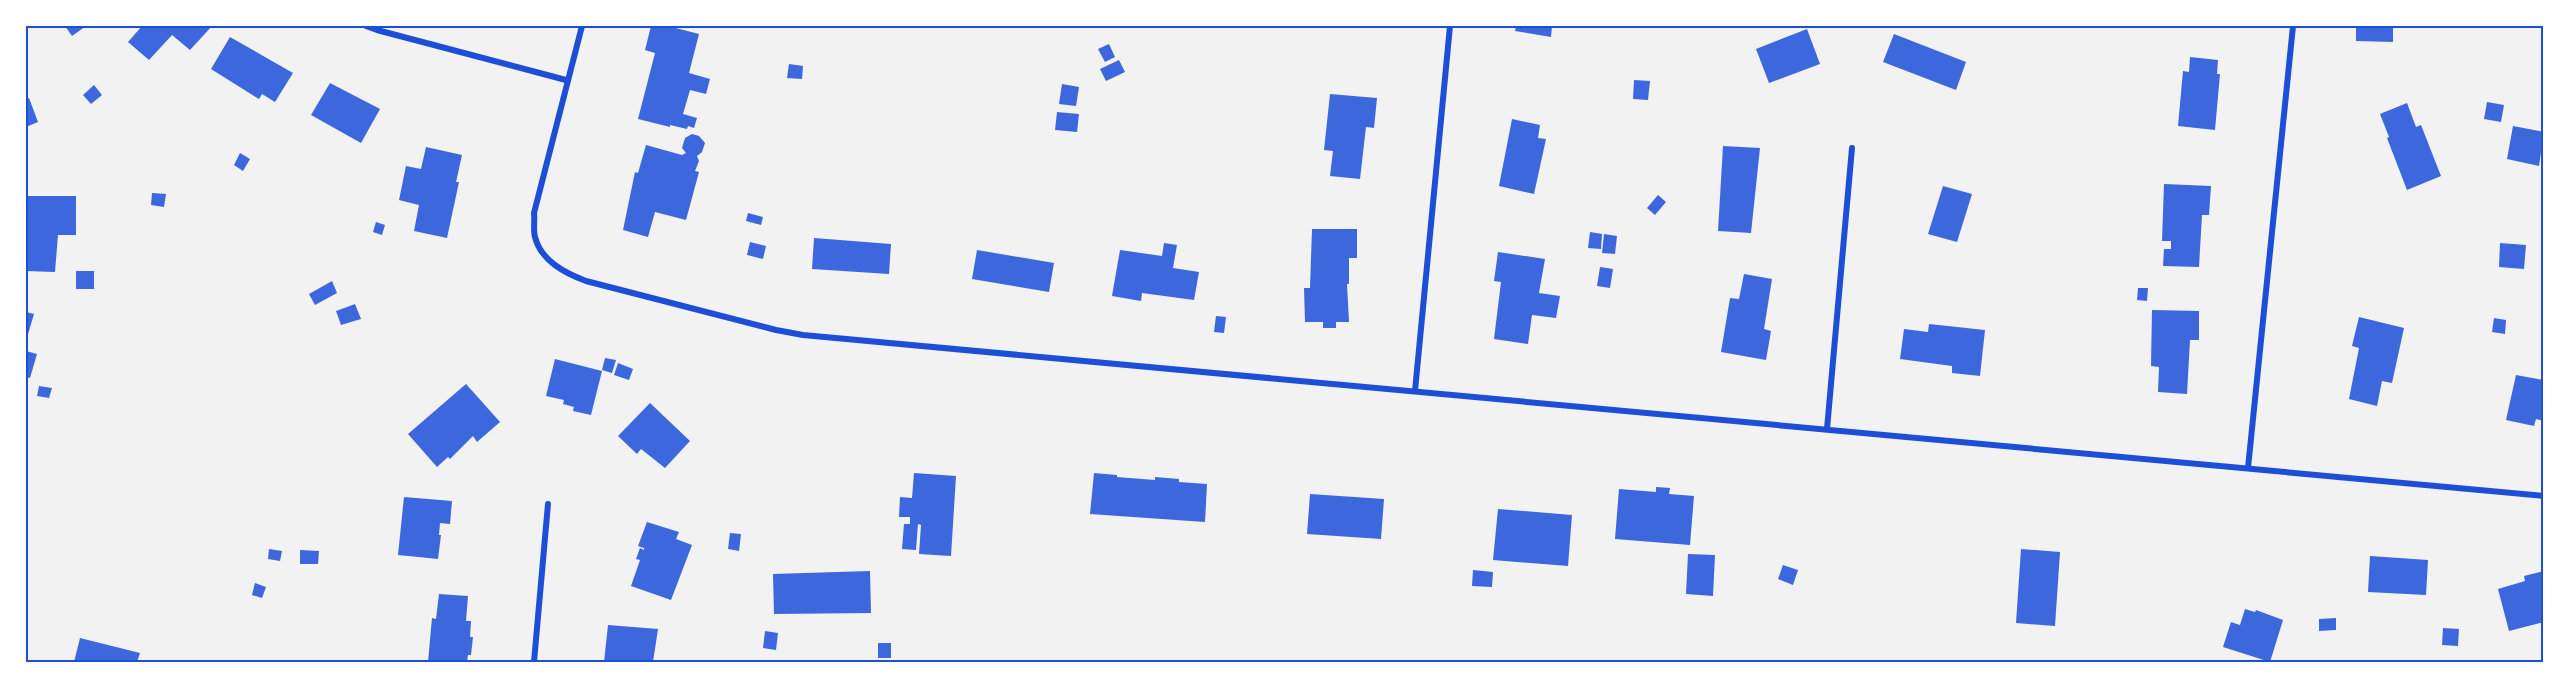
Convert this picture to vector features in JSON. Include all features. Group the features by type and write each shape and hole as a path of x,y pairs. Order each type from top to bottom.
{"street":[{"path":"366,26 566,80"},
{"path":"582,26 566,80 534,213 535,237 548,260 564,273 586,281 803,335 2544,496"},
{"path":"1415,391 1450,26"},
{"path":"2248,468 2293,26"},
{"path":"1827,429 1852,148"},
{"path":"534,663 548,504"}],"building":[{"path":"65,26 86,26 72,36"},
{"path":"142,26 212,26 190,50 172,35 149,60 128,42"},
{"path":"651,26 668,26 699,34 689,73 710,79 706,94 690,90 683,114 697,118 694,128 688,126 687,129 670,125 670,127 638,119 655,53 645,50"},
{"path":"1516,26 1552,26 1551,37 1515,31"},
{"path":"2356,26 2393,26 2393,42 2356,41"},
{"path":"1807,29 1820,64 1769,83 1756,49"},
{"path":"1894,34 1966,62 1956,90 1883,62"},
{"path":"230,37 293,73 275,102 262,94 259,99 211,69"},
{"path":"1109,44 1115,57 1105,62 1098,49"},
{"path":"2190,57 2218,60 2217,74 2220,74 2215,130 2178,126 2183,71 2189,72"},
{"path":"1119,60 1125,72 1106,81 1100,69"},
{"path":"789,64 803,66 802,79 787,78"},
{"path":"1634,80 1650,81 1648,100 1633,99"},
{"path":"330,83 380,109 361,143 311,115"},
{"path":"1062,84 1079,87 1076,106 1059,104"},
{"path":"94,85 102,95 91,104 83,95"},
{"path":"1330,94 1377,98 1374,128 1366,127 1360,179 1330,176 1333,151 1324,150"},
{"path":"29,98 38,122 26,127 26,99"},
{"path":"2487,102 2504,105 2501,122 2484,119"},
{"path":"2407,103 2416,127 2421,125 2441,176 2407,190 2380,114"},
{"path":"1057,112 1079,114 1077,132 1055,130"},
{"path":"1512,119 1540,125 1538,138 1546,139 1534,194 1499,186"},
{"path":"2513,126 2544,132 2539,166 2507,159"},
{"path":"692,134 699,136 705,143 702,152 697,156 699,161 695,171 699,172 686,220 655,212 648,237 623,230 635,172 638,173 646,145 682,155 686,153 682,148 685,138"},
{"path":"1723,146 1760,148 1751,233 1718,231"},
{"path":"426,147 462,155 456,182 459,182 447,238 414,231 419,205 399,200 406,166 421,169"},
{"path":"240,153 250,159 243,171 234,165"},
{"path":"2164,184 2211,186 2209,215 2202,215 2199,267 2163,266 2164,249 2171,249 2171,241 2162,241"},
{"path":"1943,186 1972,194 1957,242 1928,234"},
{"path":"152,193 166,194 164,207 151,205"},
{"path":"1658,195 1666,202 1655,215 1647,208"},
{"path":"26,196 76,196 76,235 58,235 55,272 26,271"},
{"path":"748,213 763,217 761,225 746,221"},
{"path":"376,222 385,225 382,235 373,232"},
{"path":"1312,229 1357,229 1357,258 1349,258 1349,284 1347,284 1349,322 1336,322 1336,328 1323,328 1323,322 1305,322 1304,288 1310,288"},
{"path":"1590,232 1602,234 1601,249 1588,248"},
{"path":"1604,234 1617,236 1615,254 1602,253"},
{"path":"814,238 891,244 889,274 812,269"},
{"path":"750,242 766,246 763,259 747,255"},
{"path":"1164,243 1177,245 1173,268 1199,272 1194,300 1142,293 1141,301 1112,296 1120,250 1162,256"},
{"path":"2500,243 2526,245 2524,269 2499,267"},
{"path":"977,250 1054,263 1049,292 972,279"},
{"path":"1498,252 1545,259 1539,293 1560,296 1556,318 1532,315 1528,344 1494,339 1501,282 1494,281"},
{"path":"1600,267 1613,269 1610,288 1597,286"},
{"path":"76,271 94,271 94,289 76,289"},
{"path":"1744,274 1772,279 1764,329 1771,331 1766,360 1721,352 1730,298 1739,299"},
{"path":"332,281 337,293 315,305 309,294"},
{"path":"2138,288 2148,288 2147,301 2137,300"},
{"path":"355,304 361,319 341,325 336,311"},
{"path":"2152,310 2199,311 2199,340 2190,340 2187,394 2158,392 2159,367 2151,366"},
{"path":"26,312 34,314 26,341"},
{"path":"1216,316 1226,317 1224,333 1214,332"},
{"path":"2359,317 2404,328 2392,383 2382,381 2377,406 2349,399 2359,348 2352,346"},
{"path":"2494,318 2506,320 2505,334 2492,332"},
{"path":"1929,324 1985,330 1980,376 1952,373 1952,366 1900,359 1904,329 1928,332"},
{"path":"26,351 37,354 30,378 26,377"},
{"path":"605,358 616,360 612,373 602,370"},
{"path":"555,359 602,371 591,415 573,411 574,407 563,404 564,400 546,396"},
{"path":"618,363 633,369 629,380 614,375"},
{"path":"2516,375 2544,380 2544,421 2536,419 2534,426 2506,420"},
{"path":"466,384 500,422 477,442 473,436 450,459 448,457 437,467 408,434"},
{"path":"39,386 52,388 49,398 37,396"},
{"path":"650,403 690,441 665,468 641,449 637,454 618,436"},
{"path":"914,473 956,476 951,556 919,554 921,525 918,524 916,550 902,549 904,524 910,524 910,517 899,517 900,497 912,498"},
{"path":"1094,473 1155,480 1155,477 1179,479 1179,482 1207,484 1205,522 1090,514"},
{"path":"1656,487 1670,488 1669,494 1694,496 1690,545 1615,539 1619,489 1656,492"},
{"path":"1310,494 1384,499 1381,539 1307,534"},
{"path":"404,497 452,501 450,524 440,523 438,559 398,555"},
{"path":"1498,509 1572,515 1568,566 1493,560"},
{"path":"647,522 679,532 676,539 692,545 671,600 631,586 640,560 636,559 640,548 644,550 638,546"},
{"path":"730,533 741,534 739,551 728,549"},
{"path":"269,549 282,551 280,561 268,559"},
{"path":"2021,549 2060,552 2055,626 2016,623"},
{"path":"300,550 319,551 318,564 300,564"},
{"path":"1688,554 1715,555 1713,596 1686,594"},
{"path":"2370,556 2428,560 2426,595 2368,592"},
{"path":"1783,565 1798,570 1793,585 1778,579"},
{"path":"1473,570 1493,572 1492,587 1472,586"},
{"path":"870,571 871,613 774,614 773,574"},
{"path":"2544,571 2544,622 2509,631 2498,589 2525,581 2524,576"},
{"path":"255,583 266,587 262,598 252,595"},
{"path":"439,594 468,596 466,621 471,621 470,637 473,637 471,655 468,655 467,662 428,662 432,618 436,619"},
{"path":"2245,609 2255,612 2256,610 2283,620 2270,662 2223,647 2231,622 2240,625"},
{"path":"2336,618 2336,630 2319,631 2319,619"},
{"path":"608,625 658,629 653,662 604,662"},
{"path":"2443,628 2459,629 2458,646 2442,645"},
{"path":"765,631 778,633 776,650 763,648"},
{"path":"80,638 140,653 137,662 74,662"},
{"path":"878,643 891,643 891,658 878,658"}]}
